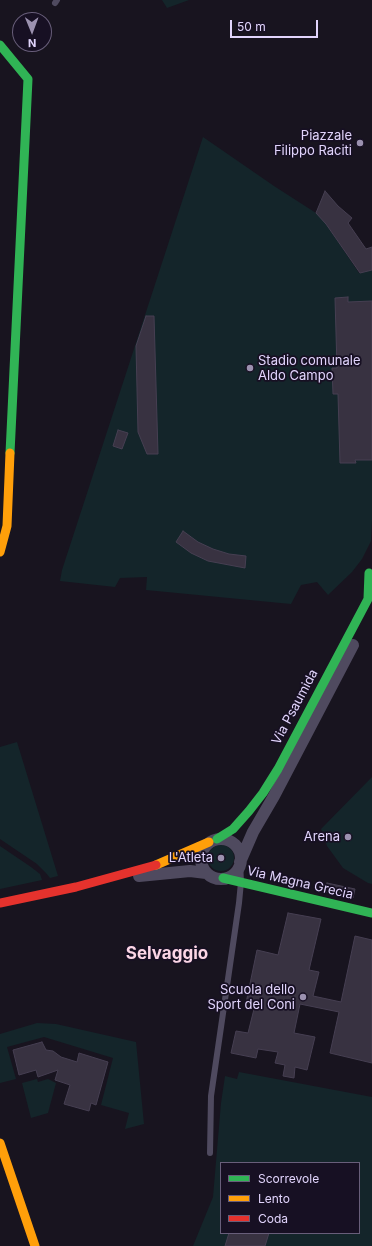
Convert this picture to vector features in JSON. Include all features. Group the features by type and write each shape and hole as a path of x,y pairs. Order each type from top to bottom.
{"street":[{"path":"0,45 28,79 4,525 0,552"},
{"name":"Via Psaumida","path":"106,880 161,863 213,840 233,829 263,793 278,769 368,599 370,573"},
{"name":"Via Psaumida","path":"240,862 254,832 372,609"},
{"path":"0,903 106,880 190,871 206,873 211,876 223,878 234,873 240,862 239,852 233,843 223,839 213,840 205,846 200,857 206,873"},
{"name":"Via Magna Grecia","path":"223,878 372,913"},
{"path":"0,1143 35,1246"}],"lane":[{"path":"210,1153 211,1096 241,882 240,862"}],"shaded area":[{"path":"162,0 189,0 167,8"},
{"name":"Stadio comunale Aldo Campo","path":"203,137 316,213 325,191 338,206 326,224 359,273 372,270 371,541 362,559 352,572 328,595 317,582 301,585 291,604 146,590 147,577 120,578 115,587 60,581 62,570"},
{"path":"17,742 58,876 50,878 37,864 0,839 0,747"},
{"name":"Arena","path":"372,777 372,884 343,868 327,846 321,829"},
{"path":"221,845 230,849 234,858 230,867 221,871 212,867 208,858 212,849"},
{"path":"0,846 40,874 42,880 0,889"},
{"path":"37,1023 56,1024 136,1042 144,1124 125,1129 129,1113 101,1105 113,1058 44,1037 7,1047 16,1079 0,1083 0,1034"},
{"path":"239,1072 372,1097 372,1246 193,1246 213,1197 221,1103 225,1076 237,1079"},
{"path":"37,1079 38,1082 48,1079 56,1083 48,1113 31,1118 22,1083"}],"building":[{"path":"325,191 338,206 352,218 348,223 366,249 372,247 372,270 360,273 326,224 316,213"},
{"path":"348,297 348,302 372,301 372,460 355,460 356,463 340,463 338,394 333,394 332,368 337,368 335,298"},
{"path":"146,316 154,316 158,454 147,454 138,432 136,346"},
{"path":"118,430 128,433 122,449 113,446"},
{"path":"183,531 198,542 213,549 229,554 246,556 245,568 208,561 191,553 176,542"},
{"path":"327,883 355,889 353,898 325,892"},
{"path":"288,913 321,919 309,970 319,972 313,996 341,1002 355,936 372,940 372,1063 330,1053 339,1012 300,1004 294,1033 315,1037 307,1070 295,1067 294,1078 283,1076 285,1065 275,1063 278,1052 258,1049 256,1058 231,1053 236,1031 248,1033 255,1005 246,1003 257,950 278,955"},
{"path":"42,1042 46,1050 53,1051 61,1057 77,1062 79,1053 108,1062 96,1105 91,1103 89,1111 64,1104 70,1085 55,1080 58,1070 38,1077 36,1070 19,1075 13,1050"},
{"path":"229,1234 269,1234 265,1246 225,1246"}],"traffic: fast":[{"path":"0,45 28,79 10,453"},
{"path":"217,839 233,829 249,811 263,793 278,769 368,599 369,573"},
{"path":"223,878 372,913"}],"traffic: slow":[{"path":"0,552 7,526 10,453"},
{"path":"156,865 209,842"},
{"path":"0,1143 35,1246"}],"traffic: jam":[{"path":"0,903 76,887 156,865"}],"place":[{"name":"Piazzale Filippo Raciti","path":"360,143"},
{"name":"Stadio comunale Aldo Campo","path":"250,368"},
{"name":"Arena","path":"348,837"},
{"name":"L'Atleta","path":"221,858"},
{"name":"Scuola dello Sport del Coni","path":"303,997"}],"district":[{"name":"Selvaggio","path":"167,954"}]}
